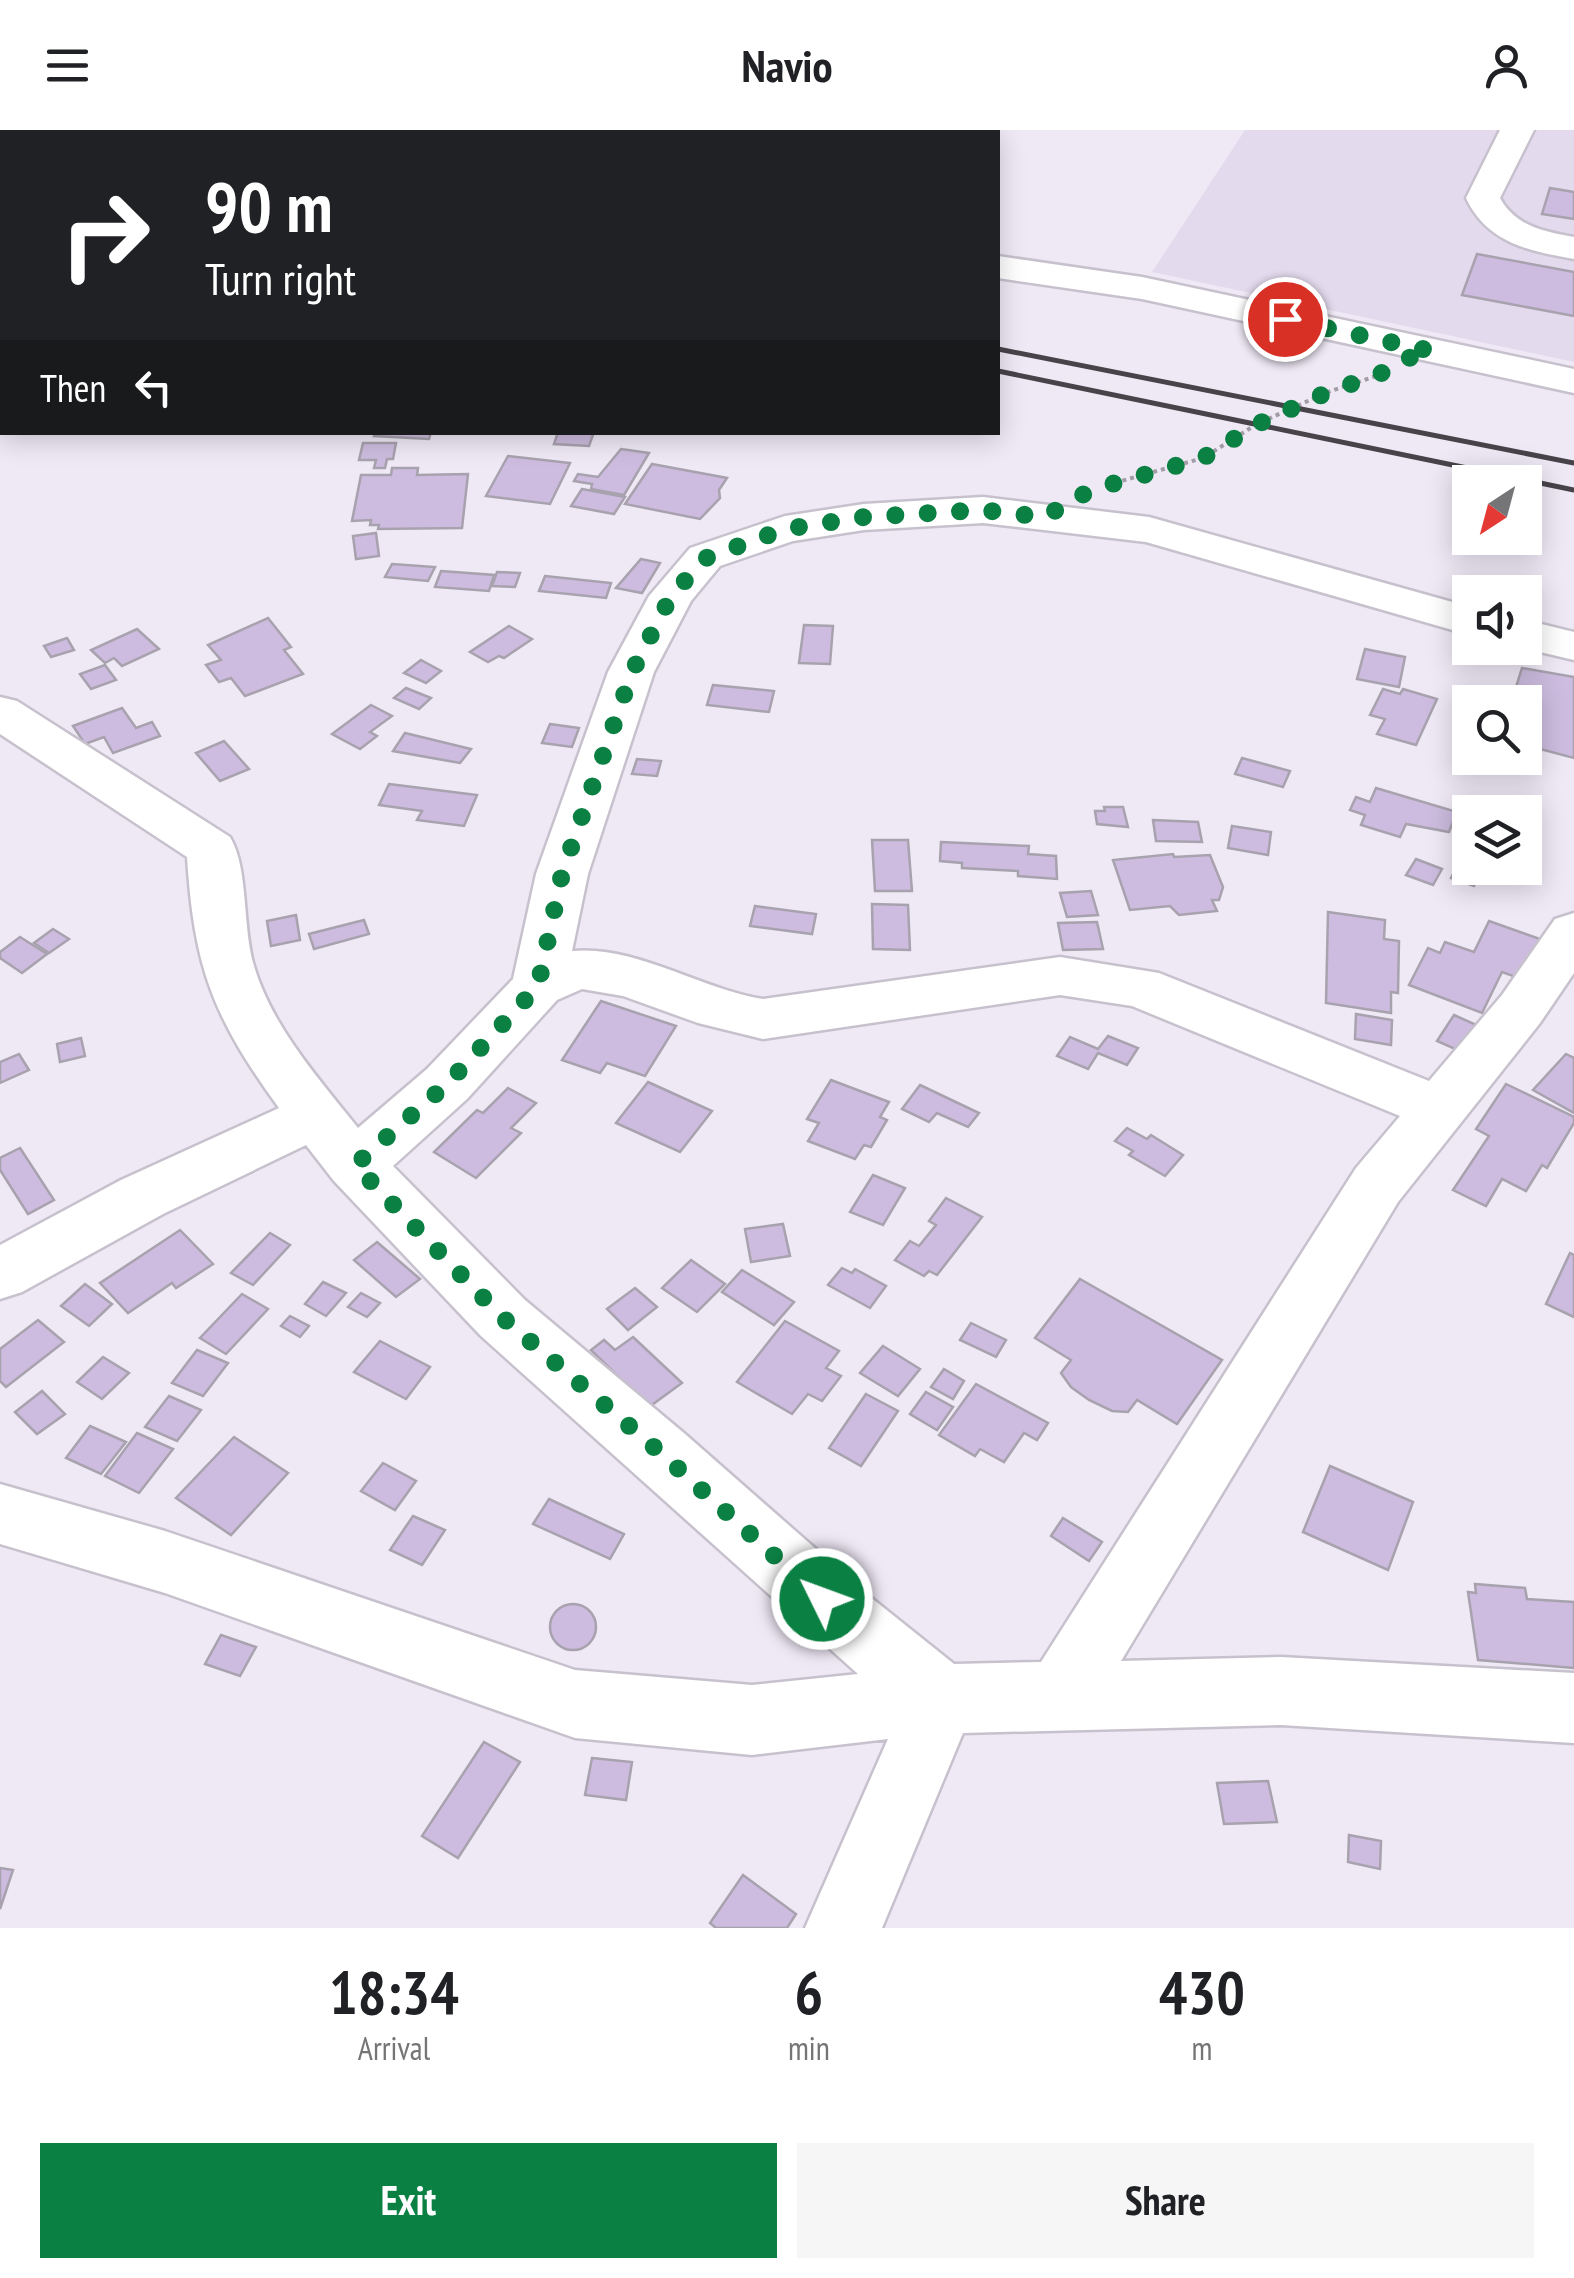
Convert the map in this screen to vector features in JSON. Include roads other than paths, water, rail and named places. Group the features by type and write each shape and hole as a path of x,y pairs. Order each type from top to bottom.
{"street":[{"path":"1517,130 1484,198 1487,210 1497,222 1518,234 1574,248"},
{"path":"1000,267 1142,288 1574,381"},
{"path":"538,986 562,874 632,672 671,596 706,558 785,529 864,517 982,510 1149,530 1452,616"},
{"path":"1542,638 1574,646"},
{"path":"0,712 212,849 217,923 238,999 316,1116 355,1165 503,1318 662,1454 849,1623 942,1699"},
{"path":"1060,1696 1378,1185 1521,1009 1574,932"},
{"path":"355,1165 447,1084 538,986 578,970 738,1016 763,1019 1060,976 1140,987 1440,1108"},
{"path":"0,1274 142,1197 316,1116"},
{"path":"0,1514 165,1562 575,1704 752,1720 942,1699 1281,1691 1574,1708"},
{"path":"843,1928 942,1699"}],"railway":[{"path":"1000,349 1574,463"},
{"path":"1000,371 1574,490"}]}
